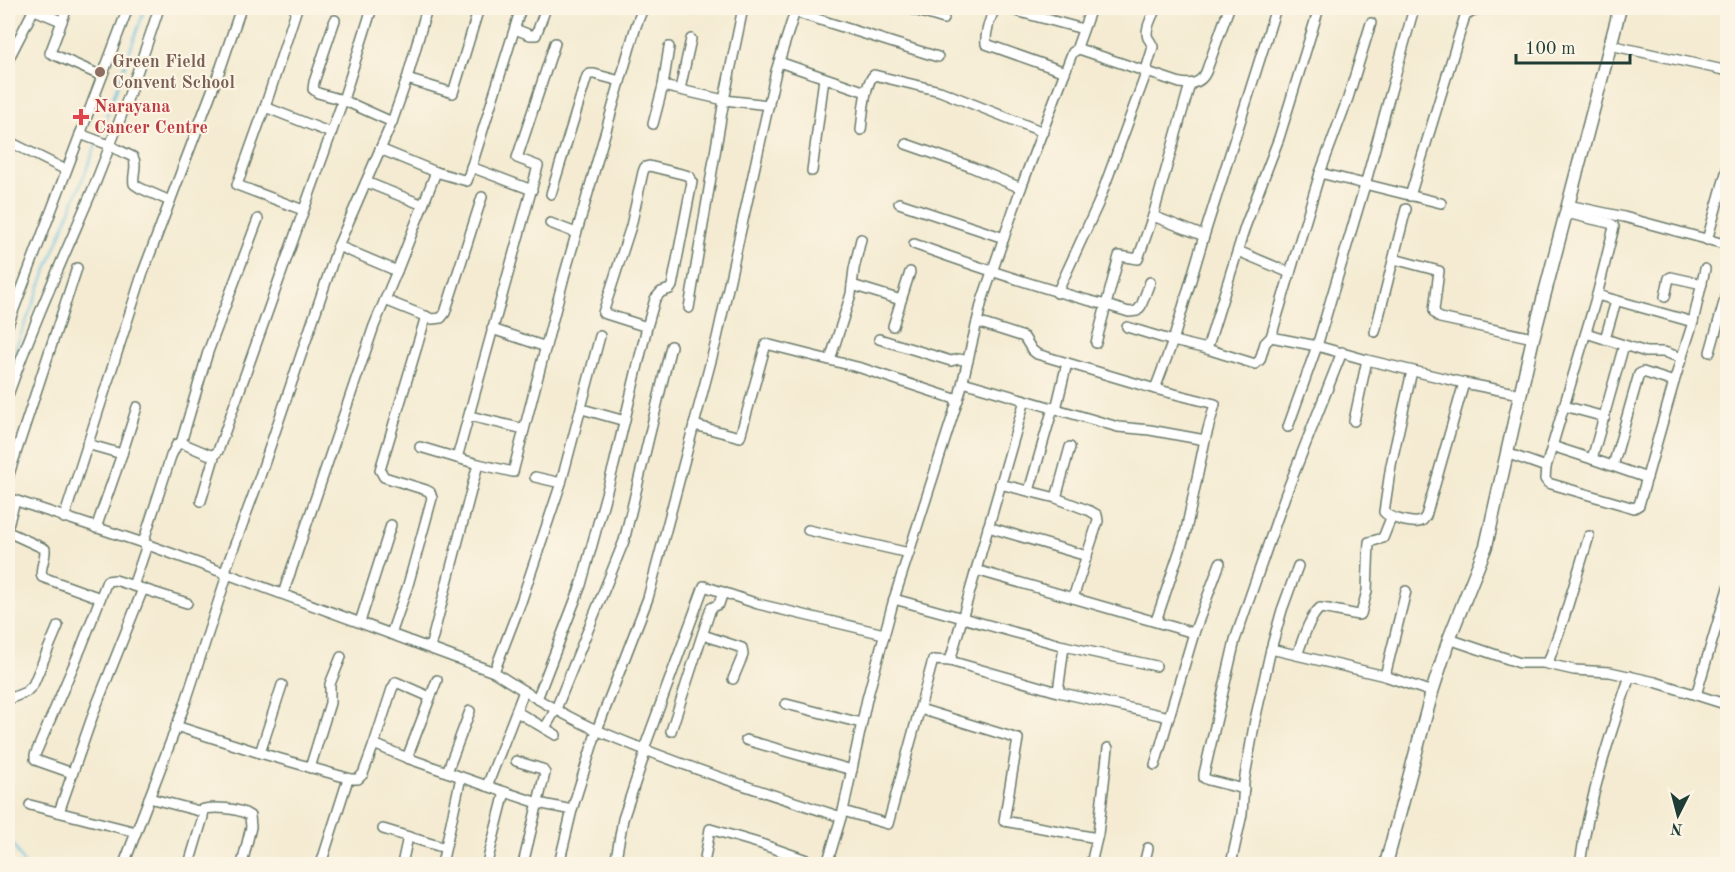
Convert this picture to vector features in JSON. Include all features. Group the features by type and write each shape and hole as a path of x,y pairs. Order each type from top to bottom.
{"main road":[{"path":"1386,864 1432,692 1449,639 1486,546 1533,338 1620,8"}],"street":[{"path":"8,60 32,8 61,21"},
{"path":"67,8 50,53 102,76"},
{"path":"8,325 128,8"},
{"path":"8,395 24,350 95,183 107,144 159,8"},
{"path":"64,518 142,275 241,8"},
{"path":"297,8 237,184 303,210"},
{"path":"201,501 215,454 218,451 343,100 372,8"},
{"path":"124,864 185,704 226,574 338,246 392,122 427,8"},
{"path":"407,79 453,93 479,8"},
{"path":"380,149 436,172 467,181 521,8"},
{"path":"515,28 530,35 536,35 546,8"},
{"path":"420,447 513,472 576,233 643,8"},
{"path":"689,308 724,100 743,8"},
{"path":"908,8 944,19"},
{"path":"996,8 993,11 986,45 1065,72"},
{"path":"1005,8 1083,29"},
{"path":"827,864 842,814 861,723 884,634 958,400 982,301 1021,188 1091,8"},
{"path":"1057,293 1098,204 1146,71 1154,47 1147,32 1156,8"},
{"path":"1076,50 1084,50 1180,83 1190,84 1200,81 1206,72 1229,8"},
{"path":"1155,390 1173,341 1276,8"},
{"path":"1208,349 1245,227 1279,138 1319,8"},
{"path":"1288,427 1317,346 1414,8"},
{"path":"1410,196 1465,16 1476,8"},
{"path":"559,864 572,810 597,730 648,598 717,338 779,62 796,10 938,57"},
{"path":"335,20 314,82 314,89 318,93 343,100 392,122"},
{"path":"1127,327 1255,363 1260,360 1265,343 1271,337 1320,173 1348,98 1371,23"},
{"path":"680,89 691,39"},
{"path":"457,458 538,166 517,158 555,43"},
{"path":"1610,45 1728,71"},
{"path":"653,124 663,86 669,47"},
{"path":"779,62 866,92"},
{"path":"552,194 587,76 594,74 620,81"},
{"path":"861,130 866,92 870,78 876,76 940,91 1042,132"},
{"path":"812,171 824,78"},
{"path":"1096,343 1119,256 1138,259 1153,216 1190,84"},
{"path":"663,86 724,100 769,105"},
{"path":"265,107 331,133"},
{"path":"80,134 129,154 134,159 136,186 170,201"},
{"path":"8,141 66,170"},
{"path":"906,144 969,166 1021,188"},
{"path":"537,699 581,585 614,465 655,299 659,293 672,286 692,182 686,175 649,166 645,167 643,172 631,226 603,313 647,327"},
{"path":"1707,240 1728,166"},
{"path":"471,167 532,190"},
{"path":"283,594 374,326 436,172"},
{"path":"1320,173 1440,203"},
{"path":"366,182 423,204"},
{"path":"385,300 426,316 441,318 445,313 482,197"},
{"path":"899,203 1004,238"},
{"path":"1375,332 1406,209"},
{"path":"1567,209 1624,218 1728,245"},
{"path":"1567,209 1613,225 1598,296 1546,467 1545,479 1548,483 1634,508 1640,505 1693,322 1705,269"},
{"path":"1153,216 1204,236"},
{"path":"133,586 171,456 175,446 181,443 208,352 258,219"},
{"path":"550,224 576,233"},
{"path":"830,360 852,285 861,239"},
{"path":"914,244 992,273 1129,312 1137,311 1141,306 1150,282"},
{"path":"338,246 398,271"},
{"path":"1238,251 1290,273"},
{"path":"1394,259 1439,271 1434,310 1440,318 1533,338"},
{"path":"8,477 77,268"},
{"path":"893,326 910,272"},
{"path":"1665,297 1671,277 1702,284"},
{"path":"852,285 901,300"},
{"path":"1710,352 1728,288"},
{"path":"1598,296 1693,322"},
{"path":"1605,339 1616,301"},
{"path":"391,634 408,585 432,498 430,492 384,477 380,470 426,316"},
{"path":"977,322 1020,335 1026,339 1034,352 1155,390 1215,404 1185,535 1156,621"},
{"path":"492,330 546,347"},
{"path":"1586,333 1646,352 1664,352 1682,358"},
{"path":"494,672 521,602 561,483 600,336"},
{"path":"1271,337 1342,352 1464,384 1520,394"},
{"path":"879,339 951,361 960,359 968,362"},
{"path":"694,425 740,437 766,344 861,368 958,400"},
{"path":"1592,459 1624,345"},
{"path":"545,728 556,709 624,541 671,346"},
{"path":"1244,789 1206,779 1204,774 1206,764 1235,640 1285,496 1342,352"},
{"path":"1353,421 1368,360"},
{"path":"1029,491 1067,363"},
{"path":"1412,370 1387,484 1384,512 1391,518 1417,522 1424,520 1464,384"},
{"path":"1613,466 1639,374 1643,372 1674,382"},
{"path":"963,382 1118,427 1205,440"},
{"path":"950,661 1025,400"},
{"path":"1564,406 1605,417"},
{"path":"96,528 137,407"},
{"path":"582,409 625,422"},
{"path":"470,416 524,429"},
{"path":"181,443 206,453 215,454"},
{"path":"87,444 122,454"},
{"path":"1056,498 1070,447"},
{"path":"1552,447 1647,478"},
{"path":"1506,453 1546,467"},
{"path":"430,648 478,464"},
{"path":"535,477 561,483"},
{"path":"1000,484 1056,498 1097,515 1098,521 1088,556 1073,598"},
{"path":"8,525 11,500 145,544 494,672 524,692 597,730 729,781 842,814 888,824 933,660 950,661 1058,692 1169,717"},
{"path":"1297,655 1309,624 1320,608 1360,615 1366,591 1370,542 1383,538 1391,518"},
{"path":"360,622 391,525"},
{"path":"988,526 1088,556"},
{"path":"808,530 909,554"},
{"path":"8,532 45,549 42,577 100,598"},
{"path":"1548,663 1589,536"},
{"path":"1155,765 1194,633 1220,563"},
{"path":"1231,864 1242,814 1255,720 1271,649 1298,566"},
{"path":"976,570 1194,633"},
{"path":"72,773 38,761 34,757 81,648 105,584 109,579 115,580 187,603"},
{"path":"615,864 623,819 645,749 704,586 758,604 884,634"},
{"path":"1696,695 1728,588"},
{"path":"58,812 95,709 143,589"},
{"path":"1385,676 1406,591"},
{"path":"671,731 711,608 720,604 723,592"},
{"path":"894,599 1064,646 1156,666"},
{"path":"8,710 8,698 26,692 33,685 58,626"},
{"path":"702,635 742,648 743,655 734,679"},
{"path":"1449,639 1520,663 1548,663 1574,670 1604,670 1728,705"},
{"path":"1058,692 1064,646"},
{"path":"1271,649 1385,676 1432,692"},
{"path":"310,768 330,703 330,684 341,657"},
{"path":"1580,864 1586,826 1603,761 1630,676"},
{"path":"407,758 437,680"},
{"path":"176,726 310,768 348,779 358,779 363,774 396,682 430,697"},
{"path":"260,753 282,685"},
{"path":"488,786 524,692"},
{"path":"786,704 861,723"},
{"path":"920,709 1018,740 1004,821 1097,838"},
{"path":"447,772 470,711"},
{"path":"517,712 556,735"},
{"path":"746,740 852,770"},
{"path":"374,744 505,792 572,810"},
{"path":"1091,864 1097,838 1108,748"},
{"path":"516,761 544,771 523,864"},
{"path":"442,864 461,777"},
{"path":"321,864 348,779"},
{"path":"488,859 505,792"},
{"path":"149,798 201,810 212,807 243,812 250,816 251,827 242,864"},
{"path":"30,805 136,832"},
{"path":"189,864 204,815 201,810"},
{"path":"383,829 444,848"},
{"path":"704,864 710,830 761,844 818,864"},
{"path":"402,864 408,837"},
{"path":"1144,864 1148,848"}],"waterway":[{"path":"99,138 145,8"},
{"path":"8,367 97,143"},
{"path":"8,835 24,864"}],"place":[{"name":"Green Field Convent School","path":"100,72"},
{"name":"Narayana Cancer Centre","path":"81,117"}]}
